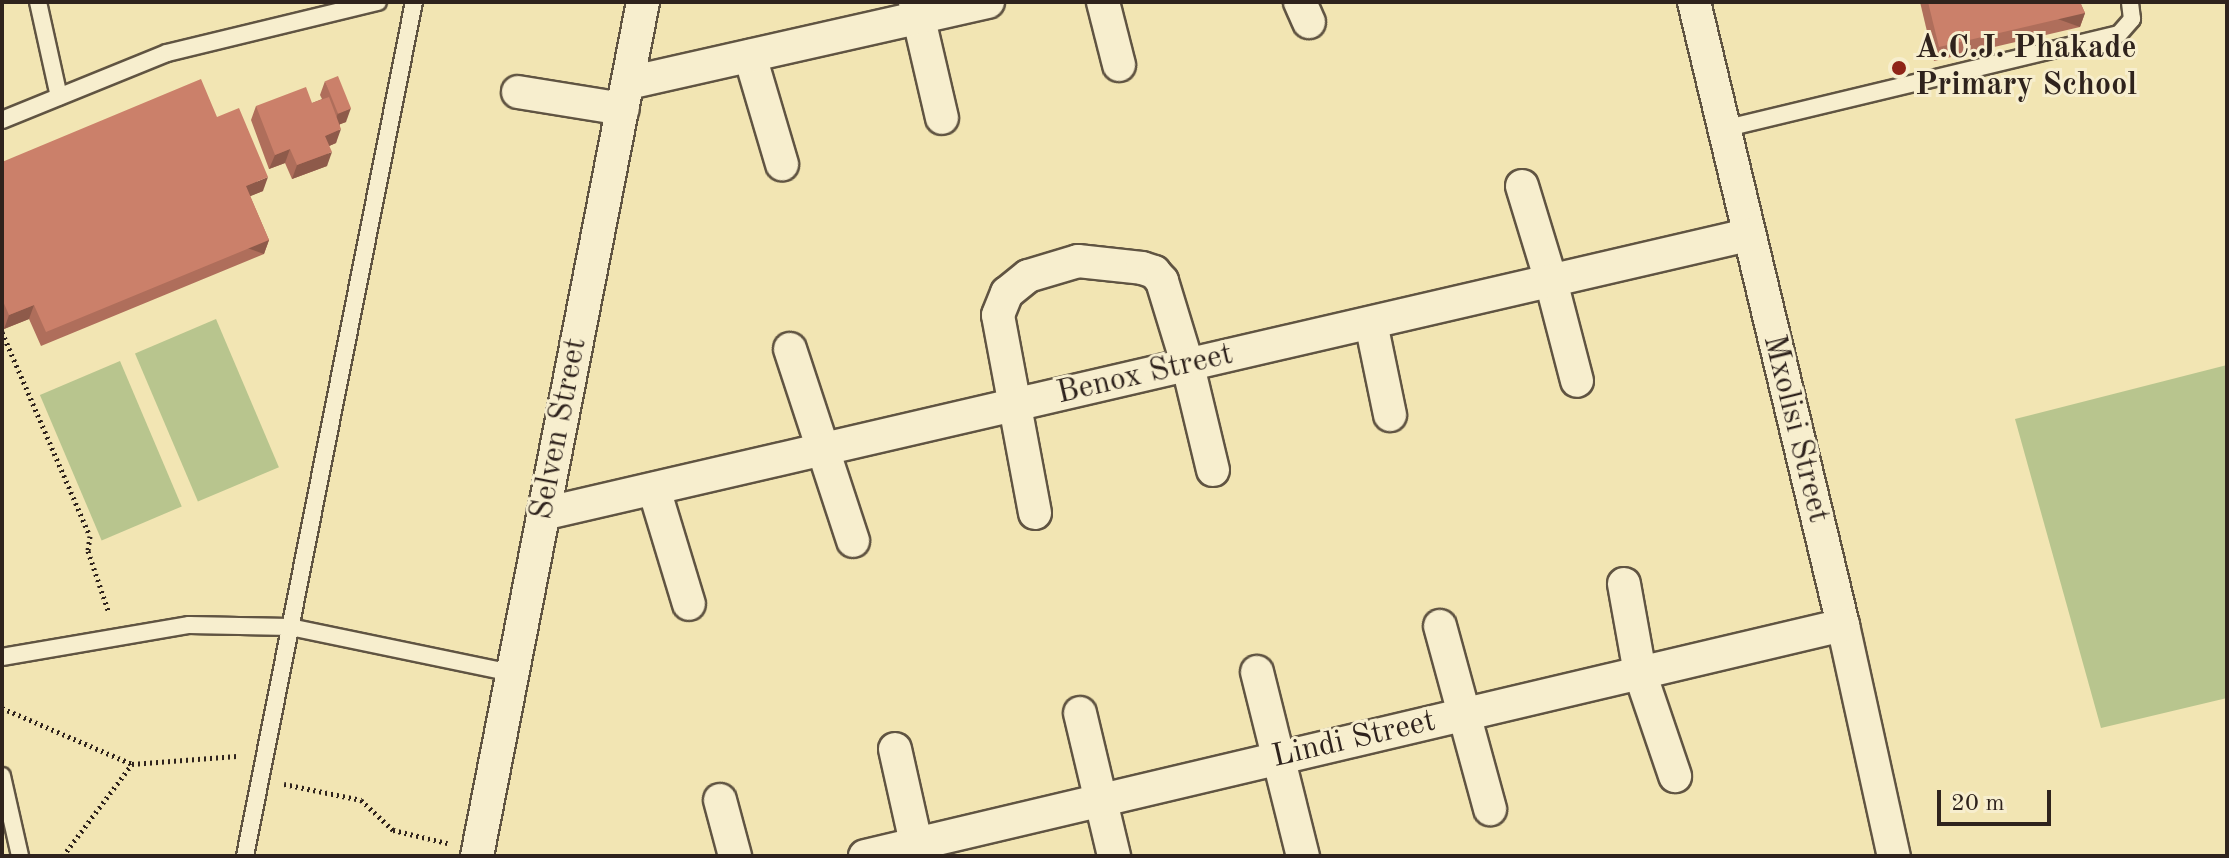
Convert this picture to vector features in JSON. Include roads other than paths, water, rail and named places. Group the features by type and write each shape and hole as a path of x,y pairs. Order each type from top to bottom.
{"street":[{"name":"Selven Street","path":"478,853 643,2"},
{"path":"518,92 626,96 750,56 917,10 988,2"},
{"path":"1103,2 1119,65"},
{"name":"Mxolisi Street","path":"1694,2 1843,625 1894,856"},
{"path":"917,10 942,118"},
{"path":"750,56 782,164"},
{"path":"1522,186 1577,381"},
{"name":"Benox Street","path":"543,514 1748,235"},
{"path":"1035,513 998,315 1007,293 1028,276 1078,261 1154,272 1162,281 1188,366 1213,470"},
{"path":"1371,323 1390,415"},
{"path":"790,349 853,541"},
{"path":"654,489 689,604"},
{"path":"1624,584 1640,673 1675,776"},
{"name":"Lindi Street","path":"865,856 918,850 1100,801 1843,625"},
{"path":"1440,626 1490,809"},
{"path":"1257,672 1303,856"},
{"path":"1080,713 1114,856"},
{"path":"895,749 918,850"},
{"path":"720,800 735,856"}],"lane":[{"path":"38,2 59,97"},
{"path":"2,120 167,53 378,2"},
{"path":"245,856 414,2"},
{"path":"1723,129 2119,34 2132,19 2130,2"},
{"path":"2,657 189,625 290,627 512,673"},
{"path":"2,776 20,856"}],"place":[{"name":"A.C.J. Phakade Primary School","path":"1899,68"}]}
